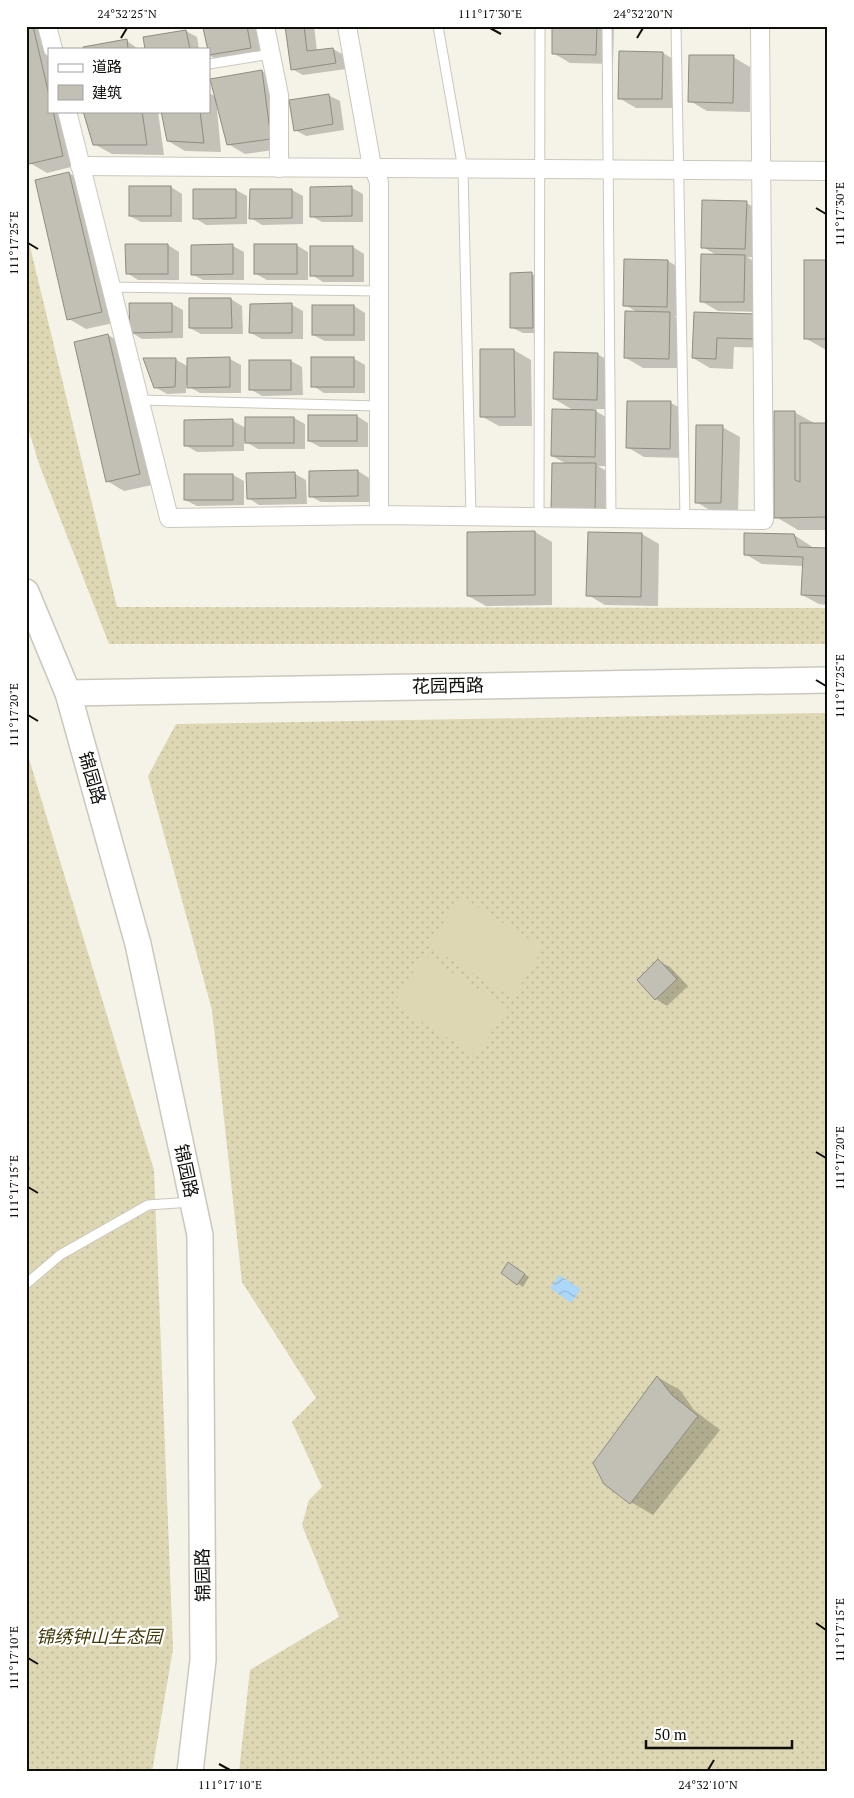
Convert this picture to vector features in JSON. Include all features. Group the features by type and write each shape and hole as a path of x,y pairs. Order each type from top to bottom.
{"street":[{"path":"47,26 53,48"},
{"path":"266,26 278,95 278,168"},
{"path":"347,26 374,168 379,182 379,515"},
{"path":"67,112 169,518 379,515 764,520 760,26"},
{"path":"80,166 828,172"},
{"name":"锦园路","path":"26,592 68,693 138,944 200,1235 204,1660 190,1772"},
{"name":"花园西路","path":"68,693 828,680"}],"lane":[{"path":"438,26 463,169 471,516"},
{"path":"539,517 540,26"},
{"path":"607,26 611,518"},
{"path":"676,26 685,519"},
{"path":"210,64 271,54"},
{"path":"111,287 379,291"},
{"path":"139,400 379,406"},
{"path":"26,1284 60,1255 148,1205 193,1202"}],"green space":[{"path":"26,230 117,607 828,608 828,644 109,644 39,464 26,421"},
{"path":"828,713 828,1772 239,1772 250,1670 339,1617 302,1525 309,1500 322,1487 292,1422 316,1398 242,1282 212,1010 148,776 176,724"},
{"name":"锦绣钟山生态园","path":"26,749 154,1170 173,1649 152,1772 26,1772"},
{"path":"460,896 543,948 513,998 429,946"},
{"path":"424,955 507,1007 477,1056 393,1004"}],"water":[{"path":"559,1275 581,1289 571,1303 550,1288"}],"building":[{"path":"26,26 33,26 48,91 48,112 53,112 63,156 29,164 26,153"},
{"path":"211,26 247,26 251,48 210,55 210,48 207,48 203,28"},
{"path":"285,26 304,26 307,51 333,48 336,63 291,70"},
{"path":"552,26 597,26 596,55 552,54"},
{"path":"186,30 190,48 145,48 143,37"},
{"path":"127,39 128,48 84,48"},
{"path":"619,51 663,52 662,99 618,99"},
{"path":"689,55 734,55 733,103 688,102"},
{"path":"262,70 271,139 227,145 210,79"},
{"path":"329,94 333,124 294,131 289,100"},
{"path":"83,112 142,112 147,145 93,145"},
{"path":"161,112 200,112 204,143 167,141"},
{"path":"69,172 102,312 67,320 35,180"},
{"path":"129,186 171,186 171,216 129,216"},
{"path":"352,186 352,216 310,217 310,187"},
{"path":"193,189 236,189 236,218 193,219"},
{"path":"250,189 292,189 292,218 249,219"},
{"path":"702,200 747,201 745,249 701,248"},
{"path":"125,244 168,244 168,274 126,274"},
{"path":"233,244 233,274 191,275 191,245"},
{"path":"254,244 297,244 297,274 254,274"},
{"path":"310,246 353,246 353,276 310,276"},
{"path":"701,254 745,255 744,302 700,302"},
{"path":"624,259 668,260 667,307 623,306"},
{"path":"804,260 828,260 828,339 804,339"},
{"path":"532,272 533,328 510,328 510,273"},
{"path":"189,298 231,298 232,328 189,328"},
{"path":"129,303 172,303 172,332 130,333"},
{"path":"292,303 292,333 249,333 250,304"},
{"path":"312,305 354,305 354,335 312,335"},
{"path":"625,311 670,312 669,359 624,358"},
{"path":"694,312 756,314 755,339 717,338 716,359 692,358"},
{"path":"108,334 140,474 106,482 74,342"},
{"path":"480,349 514,349 515,417 480,417"},
{"path":"554,352 598,353 597,400 553,399"},
{"path":"230,357 230,387 187,388 187,358"},
{"path":"311,357 354,357 354,387 311,387"},
{"path":"143,358 176,358 175,387 154,388"},
{"path":"249,360 291,360 291,390 249,390"},
{"path":"627,401 671,401 670,449 626,448"},
{"path":"552,409 596,410 595,457 551,456"},
{"path":"774,411 795,411 795,480 800,482 800,423 828,423 828,517 774,518"},
{"path":"308,415 357,415 357,441 308,441"},
{"path":"245,417 294,417 294,443 245,443"},
{"path":"233,419 233,446 184,446 184,420"},
{"path":"696,425 723,425 721,503 695,503"},
{"path":"552,463 596,463 595,511 551,510"},
{"path":"358,470 358,496 309,497 309,471"},
{"path":"295,472 296,498 247,499 246,473"},
{"path":"184,474 233,474 233,500 184,500"},
{"path":"535,531 535,595 467,596 467,532"},
{"path":"588,532 642,533 641,597 586,596"},
{"path":"744,533 794,534 798,547 828,548 828,596 801,595 803,557 744,555"},
{"path":"658,959 677,979 655,1000 637,980"},
{"path":"508,1262 525,1274 517,1285 501,1273"},
{"path":"657,1376 672,1395 698,1416 630,1504 604,1484 593,1463"}]}
